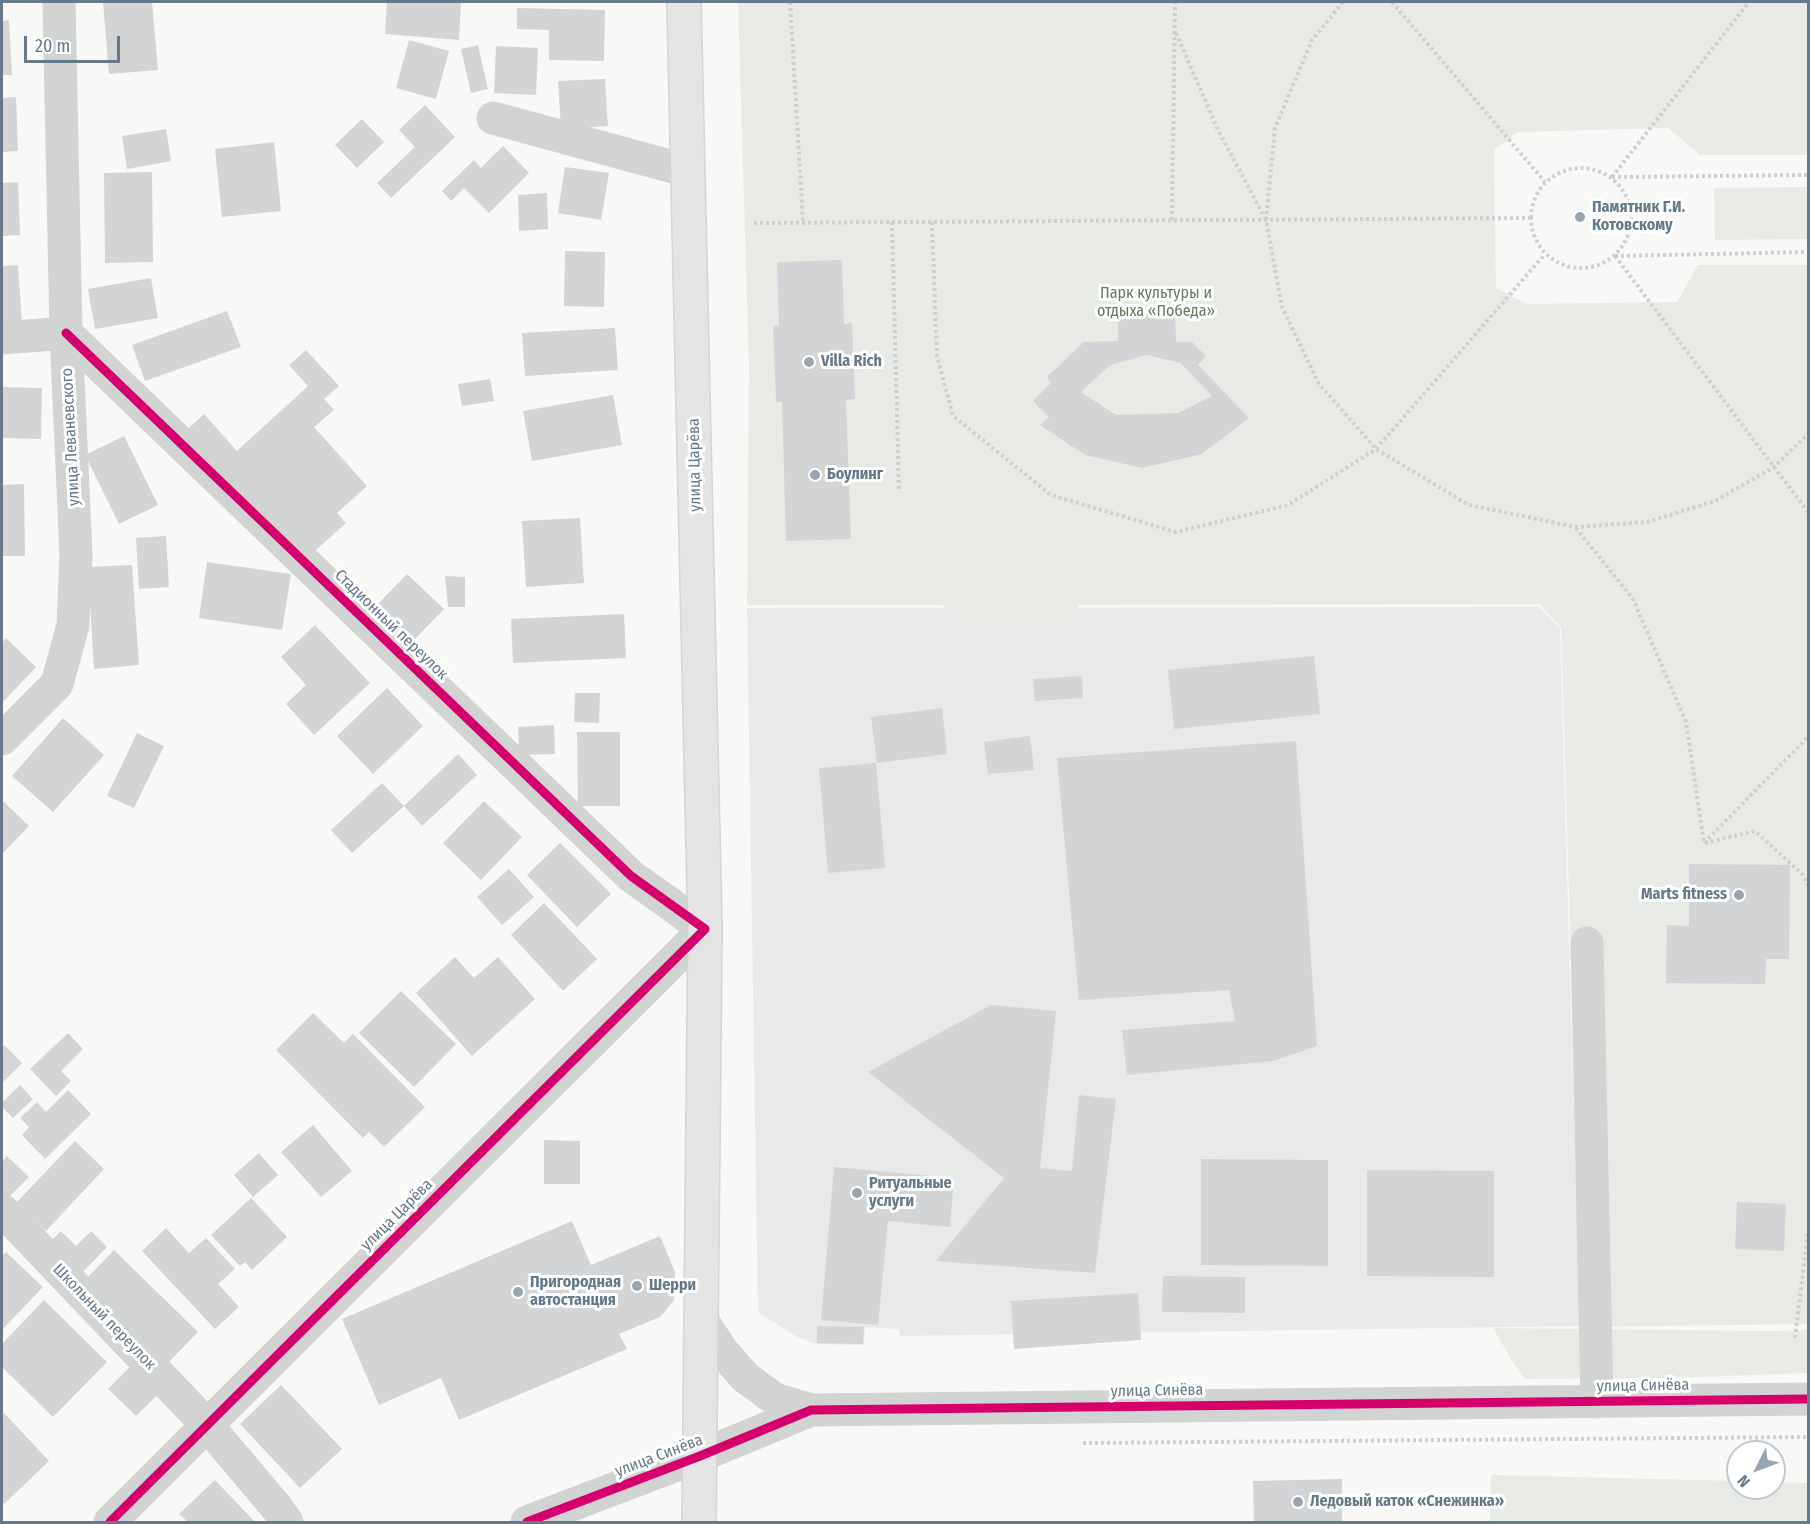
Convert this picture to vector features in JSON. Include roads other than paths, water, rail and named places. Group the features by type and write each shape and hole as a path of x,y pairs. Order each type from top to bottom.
{"main road":[{"name":"улица Царёва","path":"684,2 705,929 699,1522"}],"street":[{"name":"улица Леваневского","path":"2,739 57,684 73,625 76,555 66,333 59,2"},
{"path":"493,118 688,171"},
{"path":"2,338 66,333"},
{"name":"Стадионный переулок","path":"66,333 631,876 705,929"},
{"name":"улица Царёва","path":"110,1522 705,929"},
{"path":"1587,943 1597,1402"},
{"name":"Школьный переулок","path":"2,1209 207,1425 287,1522"},
{"path":"701,1318 723,1352 746,1378 775,1399 811,1410"},
{"name":"улица Синёва","path":"527,1522 700,1456 811,1410 1809,1399"}],"place":[{"name":"Памятник Г.И. Котовскому","path":"1580,217"},
{"name":"Villa Rich","path":"809,362"},
{"name":"Боулинг","path":"815,475"},
{"name":"Marts fitness","path":"1739,895"},
{"name":"Ритуальные услуги","path":"857,1193"},
{"name":"Шерри","path":"637,1286"},
{"name":"Пригородная автостанция","path":"518,1292"},
{"name":"Ледовый каток «Снежинка»","path":"1298,1502"}],"park label":[{"name":"Парк культуры и отдыха «Победа»","path":"1156,303"}]}
